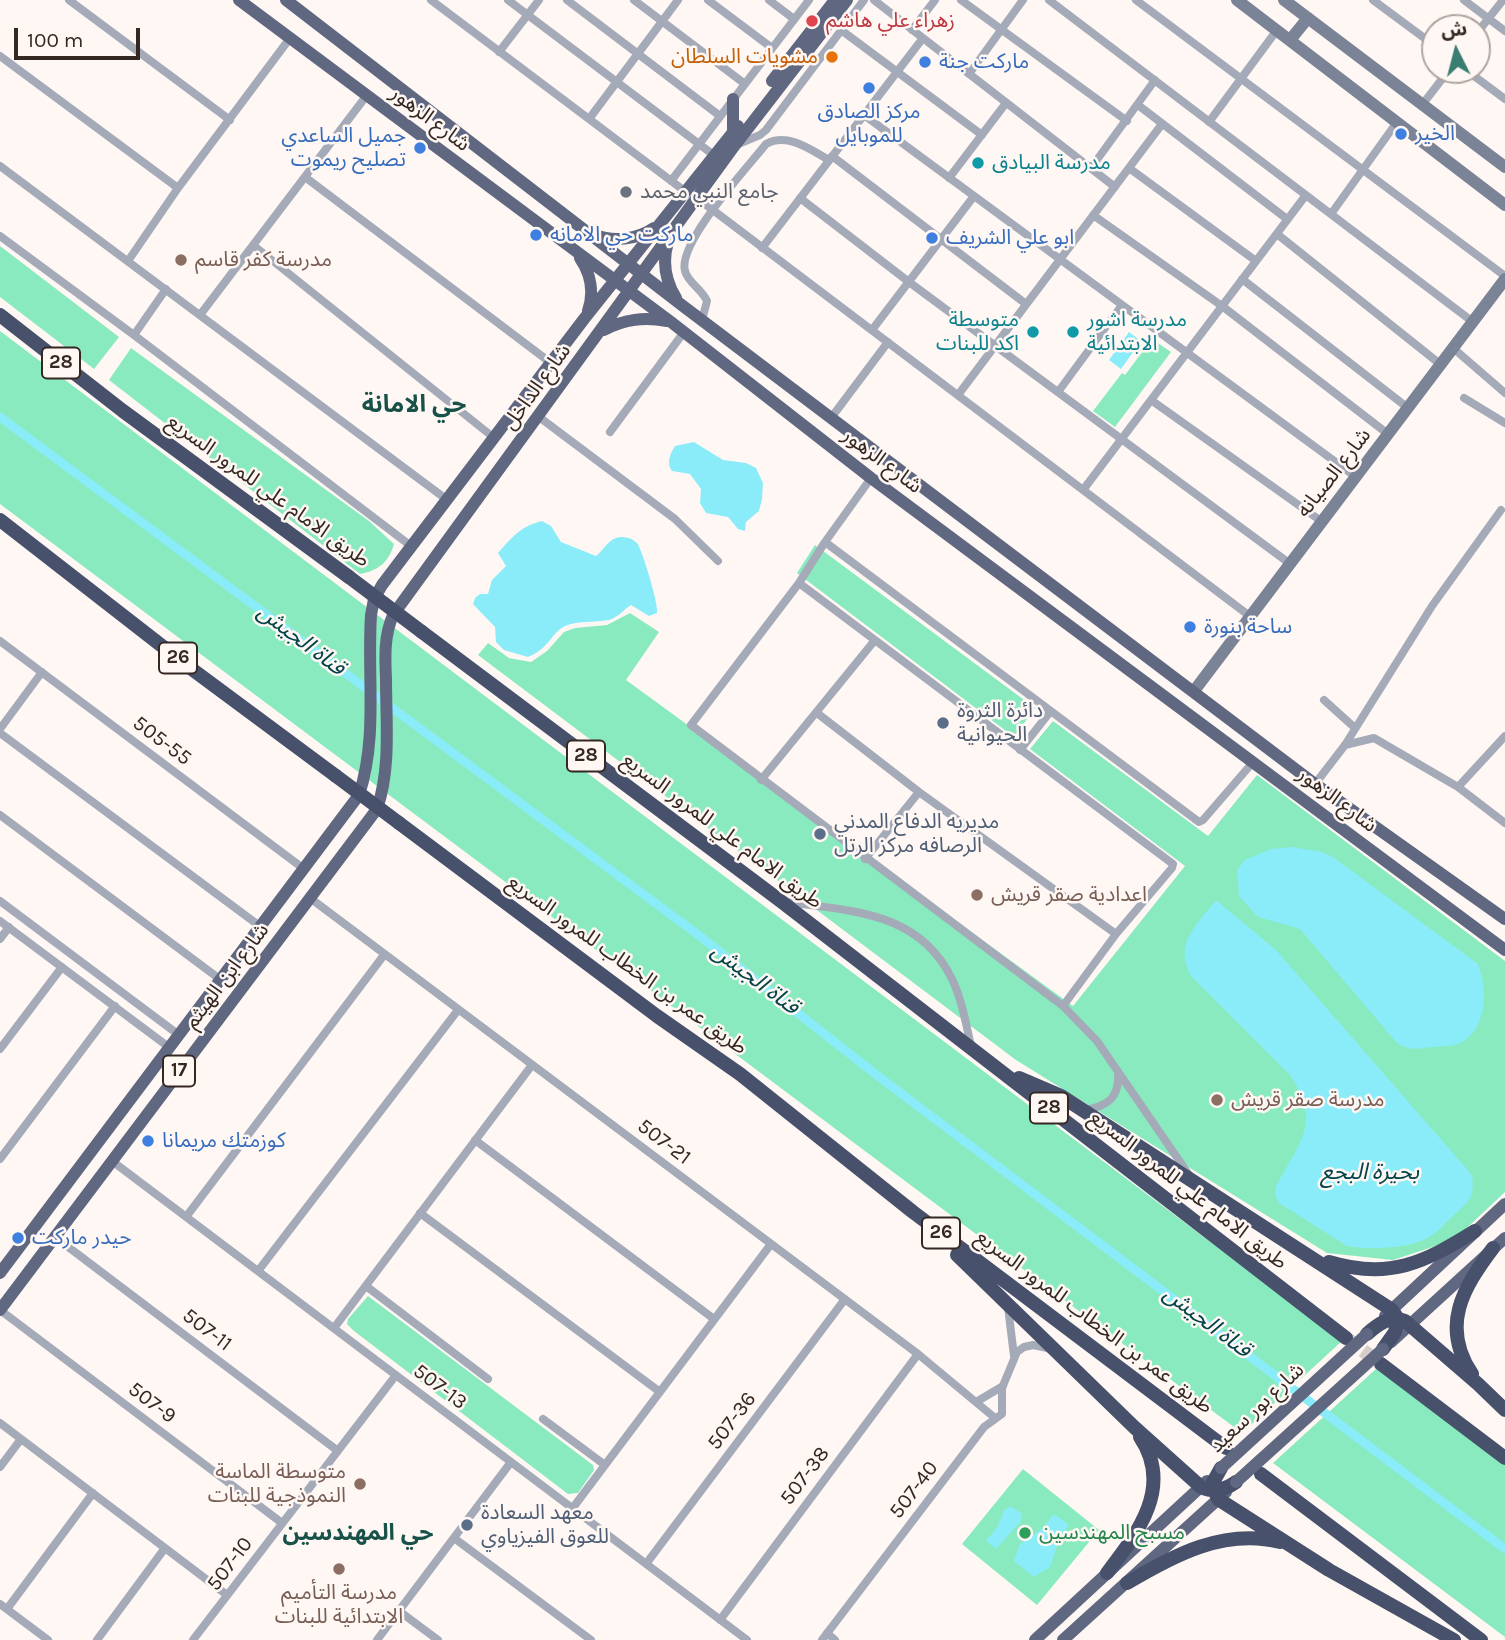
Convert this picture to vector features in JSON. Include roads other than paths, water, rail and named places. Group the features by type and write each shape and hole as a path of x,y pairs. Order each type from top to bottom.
{"highway":[{"name":"طريق الامام علي للمرور السريع","path":"0,315 123,411 782,902 1346,1338"},
{"name":"طريق عمر بن الخطاب للمرور السريع","path":"0,520 189,667 657,1016 740,1074 913,1212 1226,1448"},
{"path":"1001,1071 1055,1093 1308,1254 1478,1384 1505,1410"},
{"path":"913,1212 1134,1427 1290,1545 1454,1640"},
{"path":"1308,1254 1351,1268 1369,1271 1390,1269 1426,1259 1475,1231"},
{"path":"1478,1384 1460,1350 1456,1325 1461,1300 1471,1278 1493,1248"},
{"path":"1367,1334 1396,1321"},
{"path":"1396,1321 1394,1335 1382,1357 1505,1458"},
{"path":"1107,1573 1136,1535 1146,1517 1153,1491 1150,1456 1134,1427"},
{"path":"1214,1489 1221,1468"},
{"path":"1261,1474 1481,1640"},
{"path":"1214,1489 1236,1482"},
{"path":"1127,1583 1172,1558 1211,1543 1243,1538 1290,1545"}],"main road":[{"name":"شارع الزهور","path":"239,0 671,322 871,478 1505,950"},
{"name":"شارع الزهور","path":"285,0 683,306 1315,784 1505,919"},
{"name":"شارع الداخل","path":"342,818 359,795 365,777 369,748 371,615 374,600 446,499 584,319 660,224 691,195 835,0"},
{"name":"شارع الداخل","path":"359,832 377,808 384,783 388,627 412,588 671,233 715,156 734,139 847,0"},
{"path":"733,99 734,139"},
{"path":"587,232 612,240 625,239 637,237 660,224"},
{"path":"671,233 665,272 683,306"},
{"path":"573,250 583,261 589,275 590,305 584,319"},
{"path":"601,332 634,319 653,318 671,322"},
{"path":"566,343 583,355"},
{"path":"1254,761 1266,746"},
{"name":"شارع ابن الهيثم","path":"2,1268 342,818"},
{"name":"شارع ابن الهيثم","path":"0,1310 359,832"},
{"path":"273,911 290,924"},
{"path":"1396,1321 1475,1231 1505,1204"},
{"path":"1396,1321 1505,1238"},
{"name":"شارع بور سعيد","path":"1221,1468 1367,1334"},
{"name":"شارع بور سعيد","path":"1236,1482 1382,1357"},
{"path":"1035,1640 1107,1573 1214,1489"},
{"path":"1063,1640 1127,1583 1214,1489"}],"street":[{"path":"69,0 230,120"},
{"path":"431,0 1251,617"},
{"path":"508,0 715,156"},
{"path":"499,52 539,0"},
{"path":"567,0 720,116"},
{"path":"634,0 745,84"},
{"path":"589,119 678,0"},
{"path":"708,0 772,48"},
{"path":"769,0 794,19"},
{"path":"671,181 809,0"},
{"path":"760,135 864,0"},
{"path":"874,0 1115,187"},
{"path":"912,30 935,0"},
{"path":"961,0 1001,32 1127,121"},
{"path":"969,74 1023,0"},
{"path":"1049,0 1061,4 1155,80 1473,321"},
{"path":"1136,0 1505,277"},
{"path":"1237,0 1505,205"},
{"path":"1284,0 1505,167"},
{"path":"1373,0 1421,36"},
{"path":"1464,0 1482,14"},
{"path":"1491,15 1503,0"},
{"path":"1290,40 1308,18"},
{"path":"841,30 982,135"},
{"path":"1209,121 1276,30"},
{"path":"128,261 178,188 290,38"},
{"path":"762,248 923,38"},
{"path":"0,56 178,188"},
{"path":"1091,168 1155,80"},
{"path":"1422,105 1438,84"},
{"path":"1485,84 1505,99"},
{"path":"200,315 367,95"},
{"path":"949,178 1006,103"},
{"path":"1138,105 1287,219"},
{"path":"863,115 1356,477"},
{"path":"1331,214 1397,122"},
{"path":"958,395 1162,124"},
{"path":"734,139 760,135 772,141 797,142 831,158 942,238 1026,304"},
{"path":"702,320 708,301 704,293 688,279 684,258 712,210 766,144 772,141"},
{"path":"0,166 446,499"},
{"path":"1129,167 1256,261"},
{"path":"305,177 551,363"},
{"path":"1083,490 1306,195"},
{"path":"872,330 974,196"},
{"path":"800,198 1289,564"},
{"path":"1093,215 1222,306 1388,434"},
{"path":"1277,234 1440,364"},
{"path":"0,236 411,546"},
{"path":"253,245 493,438"},
{"name":"شارع الصيانه","path":"1194,691 1505,277"},
{"path":"1242,279 1408,408"},
{"path":"134,335 166,289"},
{"path":"1058,391 1122,305"},
{"path":"610,432 684,332"},
{"path":"831,418 888,342"},
{"path":"1453,348 1505,393"},
{"path":"1464,398 1505,423"},
{"path":"1151,400 1321,521"},
{"path":"539,417 676,519 718,561"},
{"path":"871,478 799,583 691,725 1063,1006 1097,1041 1194,1182"},
{"path":"1315,784 1345,745 1432,606 1501,510"},
{"path":"825,542 1199,822 1254,761"},
{"path":"799,583 1172,864 1172,868 1116,934 1063,1006"},
{"path":"761,780 875,640"},
{"name":"505-55","path":"0,641 304,869"},
{"path":"42,672 0,729 261,927"},
{"path":"1324,700 1355,728"},
{"path":"1020,750 1050,712"},
{"path":"817,713 919,792 1116,934"},
{"path":"1458,787 1505,736"},
{"path":"1345,745 1374,738 1458,787 1505,823"},
{"path":"865,859 919,792"},
{"path":"0,815 221,980"},
{"name":"507-21","path":"310,898 918,1354 995,1418"},
{"path":"0,901 179,1035"},
{"path":"782,902 875,915 920,938 951,978 958,993 972,1049"},
{"path":"0,921 170,1048"},
{"path":"0,939 9,928"},
{"path":"186,1217 384,955"},
{"path":"0,1049 62,967"},
{"path":"0,1159 115,1006"},
{"path":"258,1272 458,1010"},
{"path":"334,1328 531,1065"},
{"path":"1082,1110 1101,1105 1114,1096 1118,1089 1118,1072"},
{"path":"475,1140 714,1319"},
{"name":"507-13","path":"112,1161 747,1640"},
{"path":"421,1213 660,1392"},
{"name":"507-11","path":"55,1237 338,1451"},
{"path":"572,1509 771,1244"},
{"path":"366,1286 488,1379"},
{"name":"507-36","path":"646,1564 845,1299"},
{"name":"507-40","path":"825,1637 984,1427 1002,1412 1003,1385 1014,1356 1007,1304"},
{"name":"507-9","path":"0,1310 282,1524"},
{"path":"1014,1356 1020,1349 1028,1346 1055,1350"},
{"name":"507-38","path":"720,1620 918,1354"},
{"name":"507-10","path":"193,1640 396,1375"},
{"path":"976,1402 1003,1385"},
{"path":"543,1419 605,1465"},
{"path":"0,1423 228,1595"},
{"path":"0,1467 21,1438"},
{"path":"377,1640 511,1462"},
{"path":"48,1640 4,1607 93,1493"},
{"path":"454,1538 590,1640"},
{"path":"97,1640 165,1548"},
{"path":"399,1611 438,1640"},
{"path":"825,1637 835,1640"}],"water":[{"path":"1129,332 1141,341 1121,369 1109,360"},
{"path":"694,442 723,460 746,463 756,468 763,483 762,499 759,511 746,522 745,531 738,529 728,517 706,513 700,503 701,489 690,474 672,471 670,468 669,458 675,446"},
{"path":"542,521 551,526 561,542 596,556 610,541 626,537 632,539 639,547 650,577 657,613 649,616 631,605 609,620 565,626 541,649 528,657 504,650 496,642 495,627 473,604 480,594 488,594 492,580 506,566 498,553 523,529"},
{"path":"1291,847 1322,852 1333,857 1478,964 1484,994 1481,1016 1472,1034 1453,1045 1417,1049 1400,1045 1300,929 1258,917 1239,896 1237,870 1245,860 1271,849"},
{"name":"بحيرة البجع","path":"1216,900 1276,950 1472,1175 1473,1189 1470,1198 1432,1235 1403,1246 1347,1246 1279,1203 1275,1195 1276,1186 1300,1144 1306,1119 1305,1106 1289,1074 1191,976 1186,964 1186,944 1195,926"},
{"path":"1012,1507 1022,1514 1021,1521 996,1549 986,1541 997,1527 1005,1509"},
{"path":"1054,1514 1069,1525 1059,1539 1050,1567 1034,1577 1014,1561 1020,1544 1043,1528"}],"waterway":[{"name":"قناة الجيش","path":"0,417 701,937 874,1073 1505,1549"}],"tunnel":[{"path":"1346,1338 1381,1364"}],"place":[{"name":"زهراء علي هاشم","path":"812,21"},
{"name":"مشويات السلطان","path":"832,57"},
{"name":"ماركت جنة","path":"925,62"},
{"name":"مركز الصادق للموبايل","path":"869,88"},
{"name":"الخير","path":"1401,134"},
{"name":"جميل الساعدي تصليح ريموت","path":"420,148"},
{"name":"مدرسة البيادق","path":"978,163"},
{"name":"جامع النبي محمد","path":"626,192"},
{"name":"ماركت حي الامانه","path":"536,235"},
{"name":"ابو علي الشريف","path":"932,238"},
{"name":"مدرسة كفر قاسم","path":"181,260"},
{"name":"متوسطة اكد للبنات","path":"1033,332"},
{"name":"مدرسة اشور الابتدائية","path":"1073,332"},
{"name":"ساحة بنورة","path":"1190,627"},
{"name":"دائرة الثروة الحيوانية","path":"943,723"},
{"name":"مديريه الدفاع المدني الرصافه مركز الرتل","path":"820,834"},
{"name":"اعدادية صقر قريش","path":"977,895"},
{"name":"مدرسة صقر قريش","path":"1217,1100"},
{"name":"كوزمتك مريمانا","path":"148,1141"},
{"name":"حيدر ماركت","path":"18,1238"},
{"name":"متوسطة الماسة النموذجية للبنات","path":"360,1484"},
{"name":"معهد السعادة للعوق الفيزياوي","path":"467,1525"},
{"name":"مسبح المهندسين","path":"1025,1533"},
{"name":"مدرسة التأميم الابتدائية للبنات","path":"339,1569"}],"district":[{"name":"حي الامانة","path":"414,405"},
{"name":"حي المهندسين","path":"358,1533"}]}
